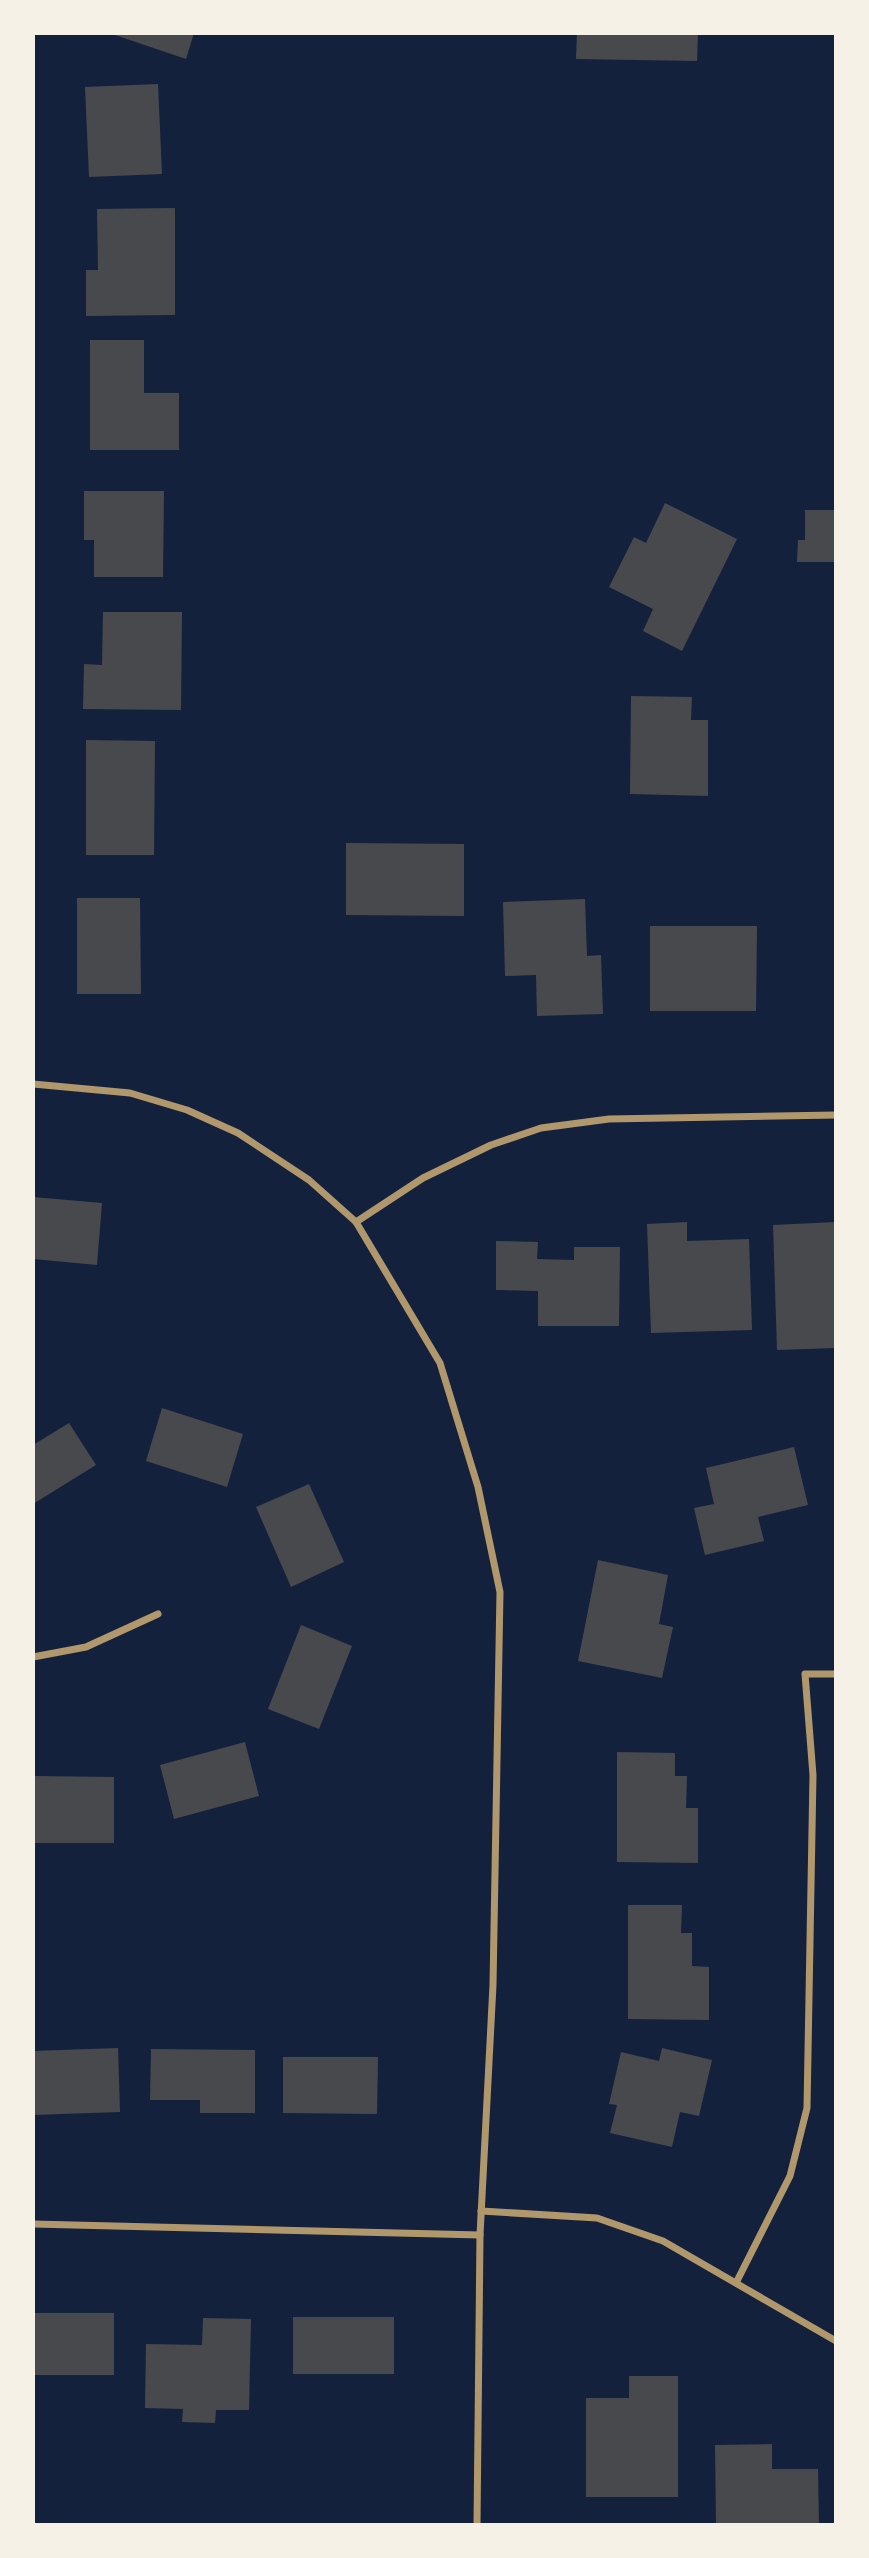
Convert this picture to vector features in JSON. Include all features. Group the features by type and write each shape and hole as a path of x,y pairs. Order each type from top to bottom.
{"street":[{"path":"33,1084 130,1093 187,1110 237,1133 309,1180 356,1222 440,1363 478,1487 500,1591 493,1985 480,2235 477,2525"},
{"path":"356,1222 423,1178 491,1145 541,1128 608,1119 836,1115"},
{"path":"33,1657 86,1647 158,1614"},
{"path":"736,2283 790,2176 807,2108 813,1775 805,1674 836,1674"},
{"path":"481,2211 597,2218 663,2241 836,2341"},
{"path":"33,2224 480,2235"}],"building":[{"path":"109,33 194,33 186,59"},
{"path":"577,33 698,33 697,61 576,59"},
{"path":"158,84 162,174 89,177 85,87"},
{"path":"175,208 175,315 86,316 86,270 98,270 97,209"},
{"path":"90,340 144,340 144,393 179,393 179,450 90,450"},
{"path":"84,491 164,491 163,577 94,577 94,540 84,540"},
{"path":"665,503 737,539 682,651 643,631 653,609 609,587 634,537 646,543"},
{"path":"805,510 836,510 836,562 797,562 798,540 805,540"},
{"path":"103,612 182,612 181,710 83,709 84,664 102,665"},
{"path":"631,696 692,697 691,720 708,720 708,796 630,794"},
{"path":"86,740 155,741 154,855 86,855"},
{"path":"346,843 464,844 464,916 346,915"},
{"path":"77,898 140,898 141,994 77,994"},
{"path":"585,899 587,956 601,955 603,1014 537,1016 536,975 505,976 503,902"},
{"path":"650,926 757,926 756,1011 650,1011"},
{"path":"33,1197 102,1203 97,1265 33,1259"},
{"path":"687,1222 687,1241 749,1239 752,1330 651,1333 647,1224"},
{"path":"836,1222 836,1348 777,1350 773,1225"},
{"path":"496,1241 538,1242 537,1259 574,1260 574,1247 620,1247 619,1326 538,1326 538,1291 496,1290"},
{"path":"162,1408 243,1434 227,1487 146,1461"},
{"path":"69,1423 96,1465 33,1504 33,1445"},
{"path":"794,1447 808,1505 758,1517 764,1541 705,1555 694,1508 714,1504 706,1468"},
{"path":"309,1484 344,1562 291,1587 256,1507"},
{"path":"598,1560 668,1575 659,1624 673,1627 662,1678 578,1661"},
{"path":"301,1625 352,1646 319,1729 268,1709"},
{"path":"245,1742 259,1796 174,1819 160,1765"},
{"path":"617,1752 675,1753 675,1776 687,1776 686,1808 698,1808 698,1863 617,1862"},
{"path":"33,1776 114,1777 114,1843 33,1843"},
{"path":"628,1905 682,1905 681,1933 692,1933 692,1966 709,1967 709,2020 628,2019"},
{"path":"118,2048 120,2112 33,2115 33,2051"},
{"path":"662,2048 712,2060 699,2116 680,2112 672,2147 610,2133 617,2105 609,2104 621,2052 659,2061"},
{"path":"151,2049 255,2050 255,2113 200,2113 200,2100 150,2100"},
{"path":"283,2057 378,2057 377,2114 283,2113"},
{"path":"33,2313 114,2313 114,2375 33,2375"},
{"path":"293,2317 394,2317 394,2374 293,2374"},
{"path":"203,2318 251,2319 249,2410 216,2410 215,2423 182,2422 183,2409 145,2408 146,2344 202,2345"},
{"path":"629,2376 678,2376 678,2497 586,2497 586,2398 629,2398"},
{"path":"772,2444 772,2469 818,2469 819,2525 716,2525 715,2445"}]}
